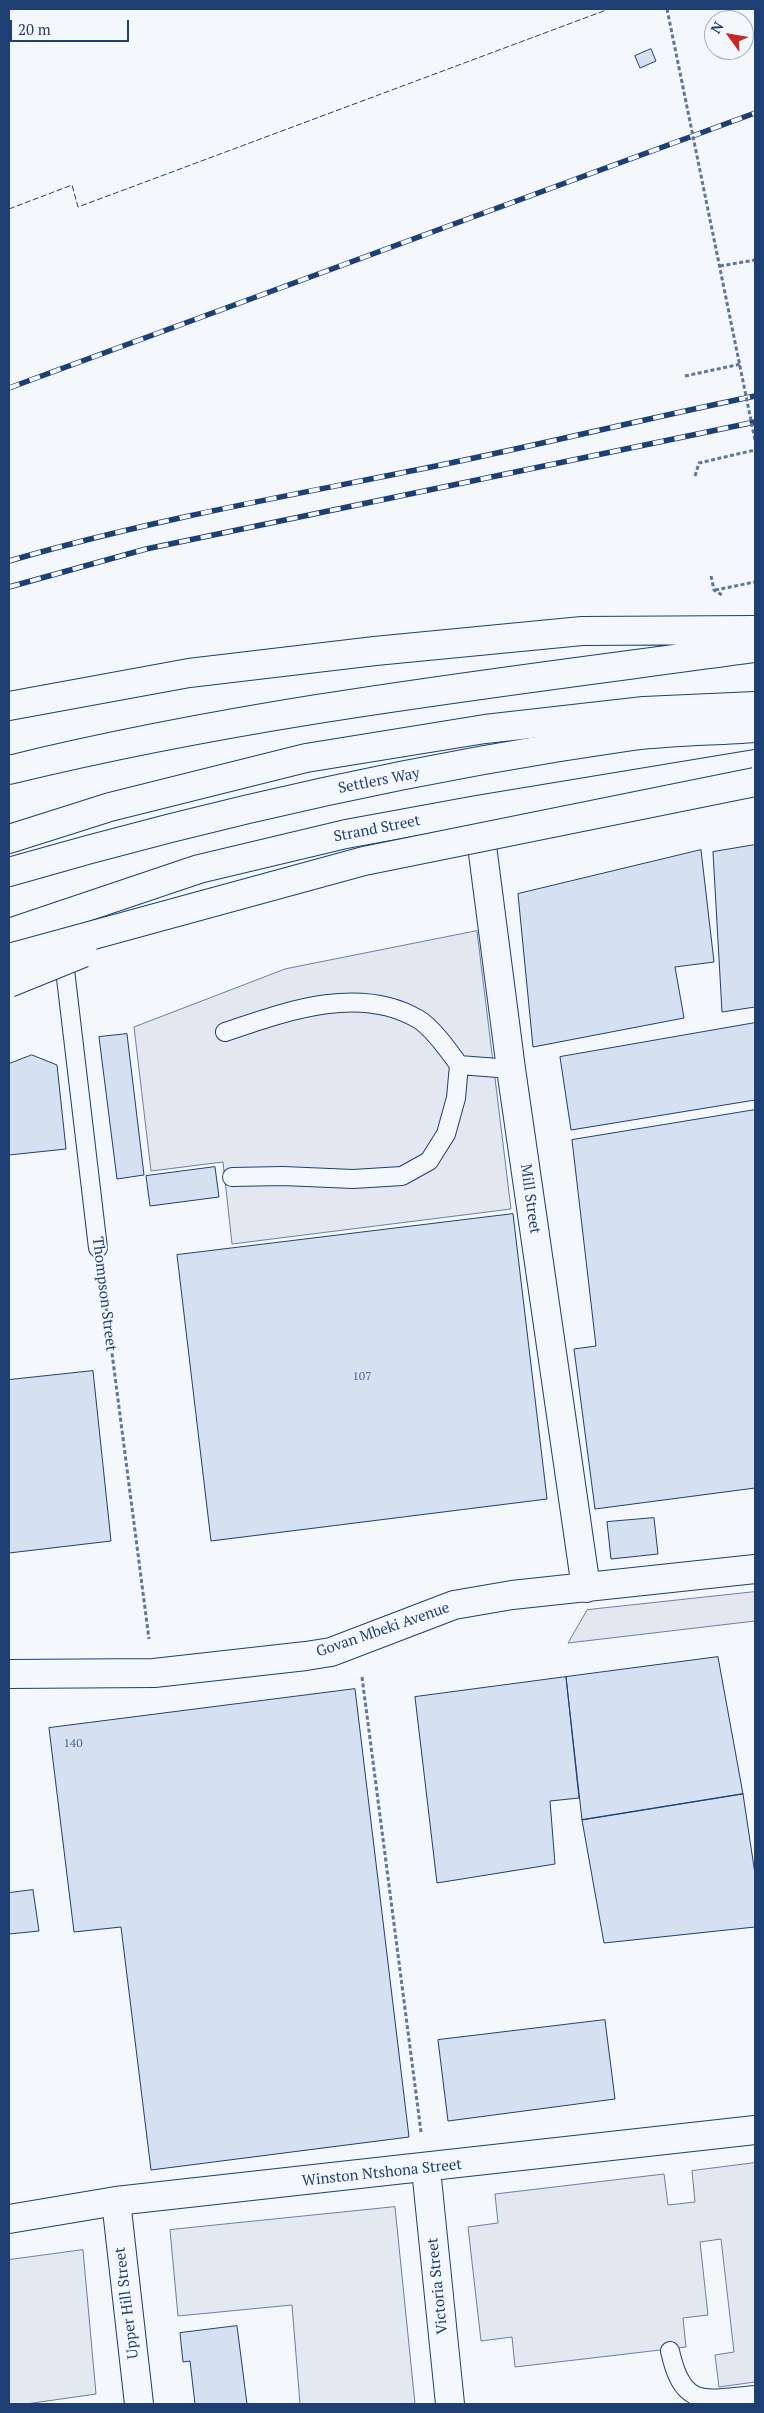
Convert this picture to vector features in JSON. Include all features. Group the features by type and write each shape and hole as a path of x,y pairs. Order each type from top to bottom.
{"main road":[{"path":"9,706 189,673 375,650 582,631 755,630"},
{"path":"9,770 105,746 392,698 755,648"},
{"path":"9,839 110,807 306,758 504,727 644,711 755,706"},
{"name":"Settlers Way","path":"9,872 120,840 251,807 444,768 635,736 755,728"},
{"name":"Strand Street","path":"9,933 199,869 346,834 477,810 755,764"},
{"path":"9,958 364,861 755,782"},
{"name":"Mill Street","path":"477,810 511,1069 586,1588"},
{"path":"9,983 212,902"},
{"name":"Govan Mbeki Avenue","path":"9,1674 154,1673 306,1656 331,1652 454,1604 512,1595 755,1569"},
{"name":"Winston Ntshona Street","path":"9,2219 116,2201 426,2169 755,2130"},
{"name":"Victoria Street","path":"426,2169 450,2404"},
{"name":"Upper Hill Street","path":"116,2201 139,2404"}],"lane":[{"name":"Thompson Street","path":"58,915 98,1248"},
{"path":"225,1032 279,1013 334,1002 384,1006 419,1019 459,1065 456,1098 446,1134 429,1161 402,1176 354,1178 232,1177"},
{"path":"459,1065 511,1069"},
{"path":"670,2351 675,2373 680,2384 692,2394 707,2399 755,2395"}],"path":[{"path":"667,9 755,440"},
{"path":"720,266 755,260"},
{"path":"685,376 740,364"},
{"path":"696,476 699,463 755,450"},
{"path":"711,576 714,590 755,582"},
{"name":"Thompson Street","path":"98,1248 154,1673"},
{"path":"358,1641 426,2169"}],"shaded area":[{"path":"477,931 511,1209 232,1244 223,1162 151,1171 134,1027 285,969"},
{"path":"755,1592 755,1621 568,1643 587,1610"},
{"path":"755,2163 755,2382 719,2387 715,2355 734,2352 721,2239 700,2242 708,2315 683,2318 686,2347 515,2367 512,2337 481,2341 468,2227 498,2223 495,2194 664,2174 668,2205 695,2202 692,2171"},
{"path":"395,2207 415,2404 300,2404 292,2305 178,2316 170,2230"},
{"path":"83,2250 96,2394 26,2404 9,2404 9,2260"}],"building":[{"path":"651,49 656,61 640,68 635,56"},
{"path":"755,845 755,1007 722,1012 713,852"},
{"path":"701,850 714,962 675,967 684,1018 533,1047 518,894"},
{"path":"755,1023 755,1100 571,1130 560,1057"},
{"path":"127,1034 144,1175 117,1179 99,1037"},
{"path":"32,1055 57,1065 66,1149 9,1155 9,1064"},
{"path":"755,1110 755,1488 595,1509 574,1349 596,1346 572,1140"},
{"path":"215,1167 219,1197 150,1206 146,1176"},
{"path":"513,1214 547,1499 211,1541 177,1255"},
{"path":"93,1371 111,1541 9,1553 9,1380"},
{"path":"654,1518 658,1554 611,1559 607,1522"},
{"path":"718,1657 743,1794 582,1820 566,1677"},
{"path":"566,1677 579,1798 550,1801 555,1864 437,1883 415,1697"},
{"path":"355,1689 409,2137 151,2170 121,1927 74,1932 49,1728"},
{"path":"743,1794 755,1874 755,1927 604,1943 582,1820"},
{"path":"33,1890 39,1931 9,1934 9,1893"},
{"path":"605,2020 615,2099 448,2121 438,2040"},
{"path":"237,2326 247,2404 195,2404 190,2361 183,2362 180,2333"}],"railway":[{"path":"9,388 755,113"},
{"path":"9,561 62,546 168,521 476,458 755,396"},
{"path":"9,587 146,549 755,422"}],"fence":[{"path":"9,209 72,185 78,207 609,9"}]}
